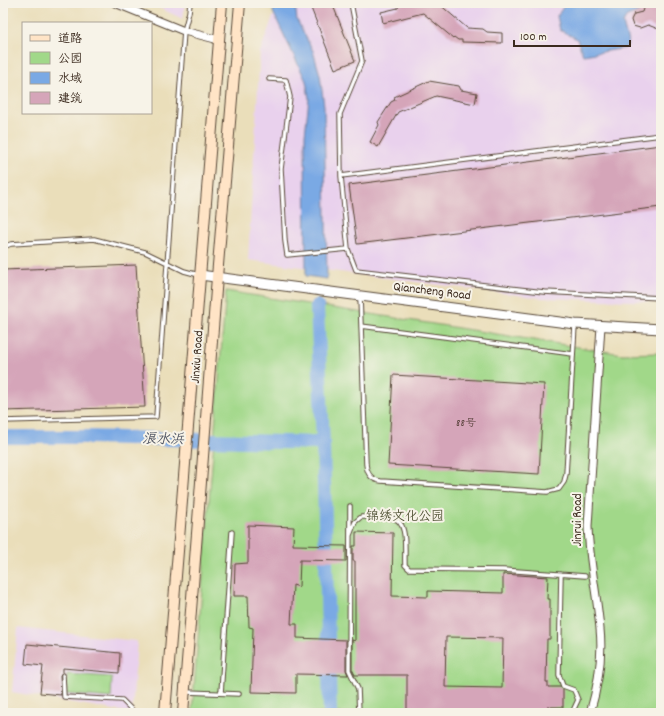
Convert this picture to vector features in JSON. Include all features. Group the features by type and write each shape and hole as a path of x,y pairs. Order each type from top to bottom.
{"main road":[{"name":"Jinxiu Road","path":"165,713 222,3"},
{"name":"Jinxiu Road","path":"183,713 240,3"}],"street":[{"path":"115,3 184,31 219,40"},
{"name":"Qiancheng Road","path":"200,275 575,324 661,329"},
{"name":"Jinrui Road","path":"590,713 598,682 601,647 588,526 600,326"}],"lane":[{"path":"3,420 156,417 184,31 190,3"},
{"path":"351,3 362,60 340,114 341,176 348,249 356,270 544,292 661,298"},
{"path":"269,79 286,80 290,97 281,169 287,255 348,249"},
{"path":"341,176 661,135"},
{"path":"3,247 11,244 94,239 145,252 184,271 200,275"},
{"path":"360,296 366,464 370,476 375,480 381,481 547,492 559,489 564,482 566,474 575,324"},
{"path":"361,326 573,354"},
{"path":"350,506 349,670 358,689 359,713"},
{"path":"350,536 355,522 361,517 394,518 402,522 404,528 405,565 409,569 503,570 586,576"},
{"path":"221,693 232,532"},
{"path":"561,574 559,675 563,686 574,690 578,700 572,713"},
{"path":"63,675 64,697 122,700 135,713"},
{"path":"185,692 239,694"}],"shaded area":[{"path":"149,3 185,3 183,19"},
{"path":"278,3 661,3 661,302 541,298 248,260 260,52"},
{"path":"18,628 137,641 132,713 12,692"}],"green space":[{"name":"锦绣文化公园","path":"226,291 622,354 661,353 661,713 192,713"},
{"path":"67,674 112,677 111,698 66,694"}],"water":[{"path":"275,3 295,3 297,20 313,51 320,75 324,106 327,279 306,276 305,135 309,98 306,81 273,12"},
{"path":"566,3 643,3 640,11 627,16 623,23 628,42 626,48 583,55 577,39 560,30 557,16"}],"building":[{"path":"309,3 332,3 355,61 335,69"},
{"path":"405,3 438,3 467,28 483,29 487,32 502,33 502,43 462,42 462,40 453,38 423,13 383,23 381,12 398,8 399,5"},
{"path":"645,3 661,3 661,30 648,25 640,28 633,26 631,20 634,14 642,12"},
{"path":"429,81 459,86 461,90 477,93 475,104 436,96 398,112 378,147 370,142 379,125 378,122 391,102 395,100 394,97"},
{"path":"661,145 661,207 357,244 349,185"},
{"path":"136,265 145,407 3,411 3,270"},
{"path":"393,375 544,384 539,474 388,465"},
{"path":"248,525 294,527 293,545 346,546 346,561 300,560 299,587 293,585 291,624 297,624 297,638 346,640 346,670 348,675 296,674 296,693 251,692 253,628 249,627 248,596 234,596 235,564 248,563"},
{"path":"356,532 393,533 392,596 428,597 428,591 503,593 503,574 548,577 547,599 550,599 550,639 547,639 546,682 548,682 548,687 560,687 563,689 563,707 547,707 547,713 407,713 407,675 355,675 352,669 352,640 355,641 355,561 353,561 353,546 356,546","holes":["446,637 503,638 502,688 445,687"]},
{"path":"27,644 120,653 119,673 63,668 63,672 60,675 61,695 40,693 43,666 25,664"}],"waterway":[{"path":"317,306 323,443 330,713"},
{"name":"浪水浜","path":"3,437 86,437 323,443"}]}
